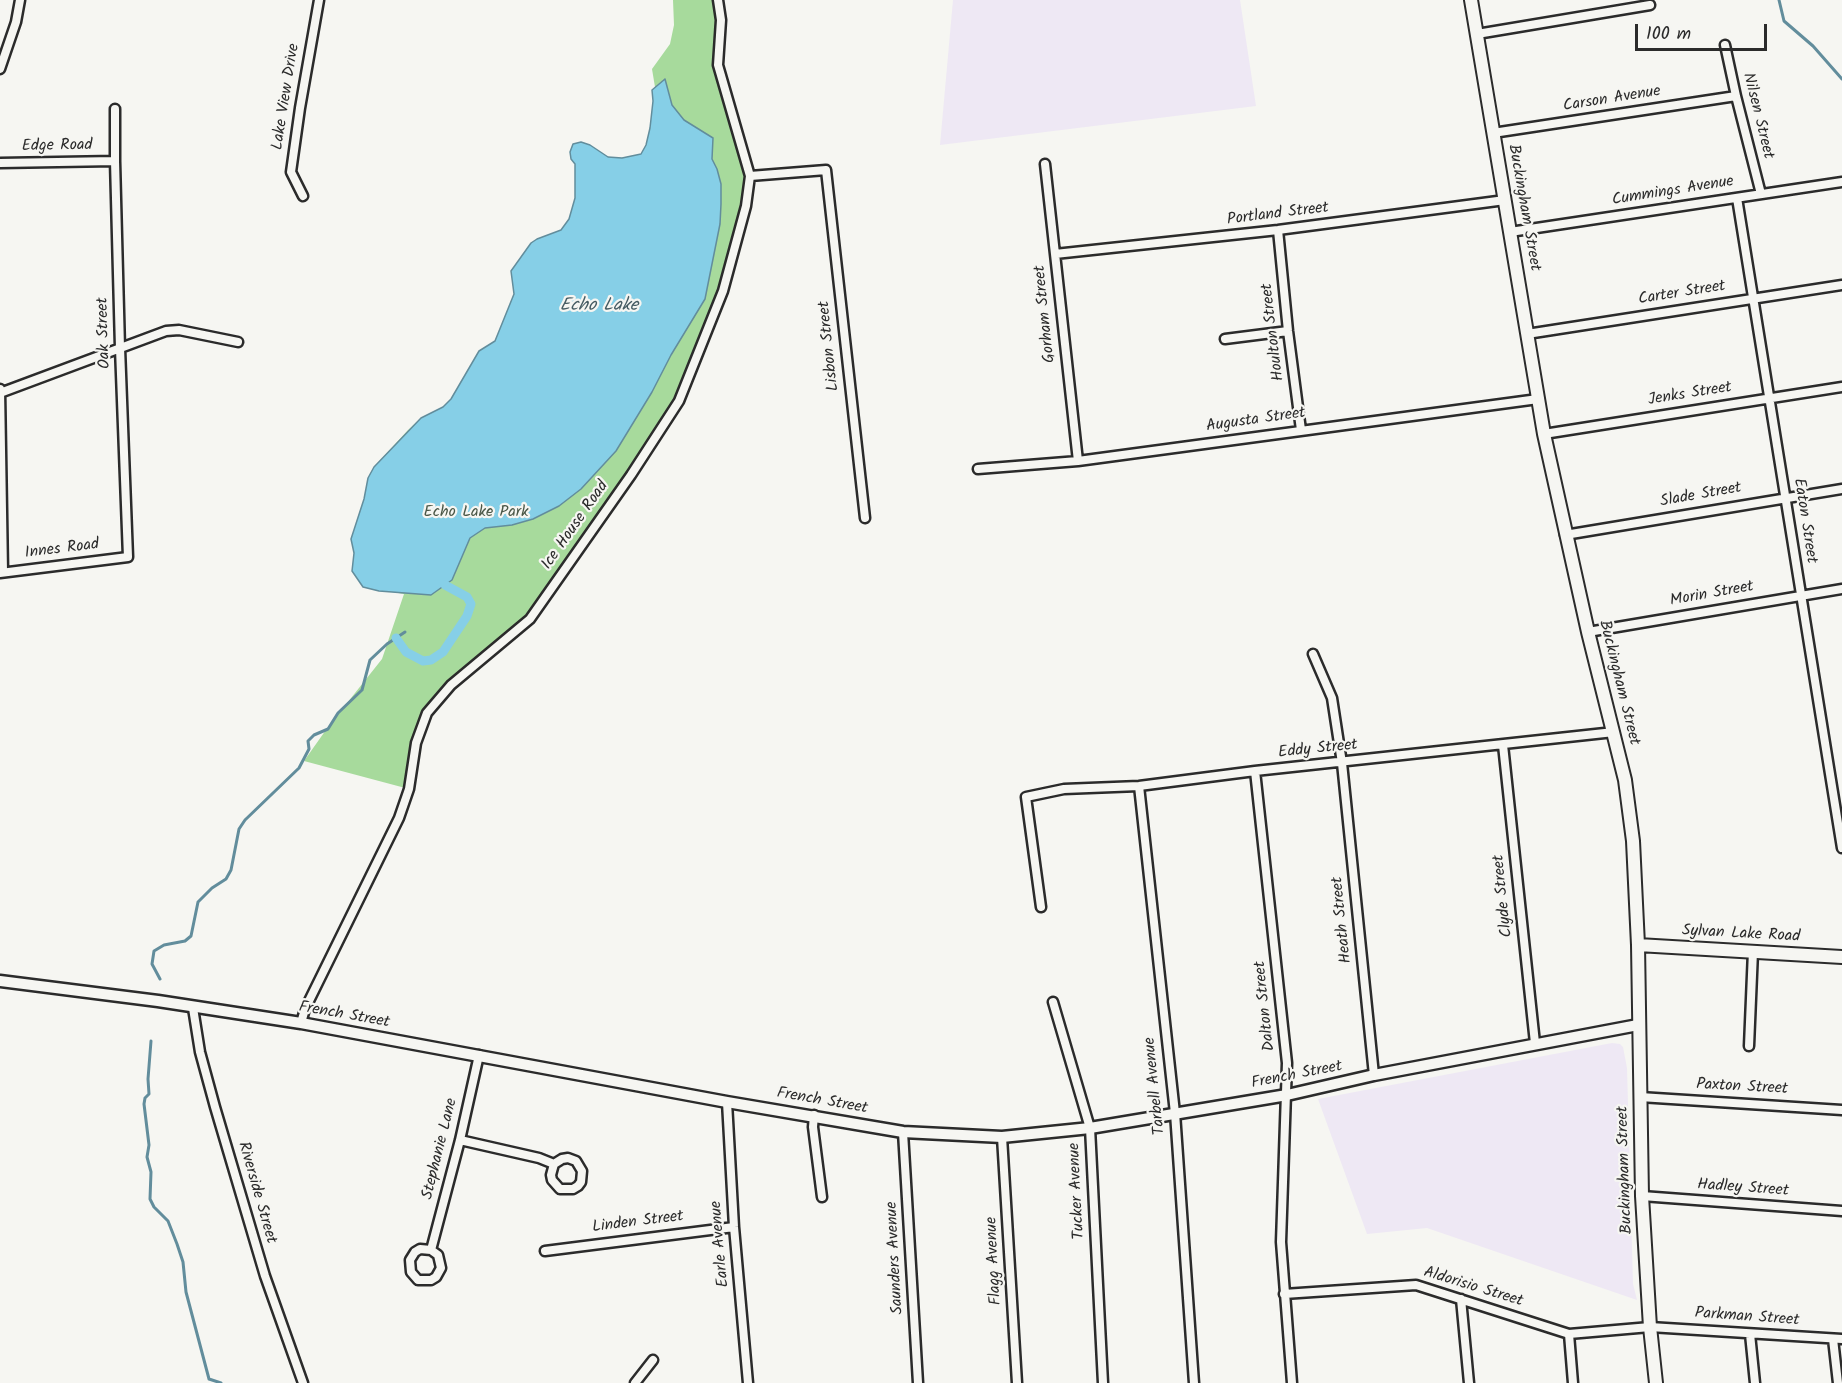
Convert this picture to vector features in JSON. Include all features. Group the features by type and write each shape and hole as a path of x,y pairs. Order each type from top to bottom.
{"main road":[{"name":"Buckingham Street","path":"1471,0 1544,434 1565,535 1625,780 1633,841 1638,945 1642,1196 1650,1327 1656,1383"},
{"name":"Sylvan Lake Road","path":"1638,945 1842,957"}],"street":[{"path":"0,69 16,22 20,0"},
{"name":"Lake View Drive","path":"303,196 291,172 319,0"},
{"name":"Ice House Road","path":"301,1023 305,1009 399,819 410,789 416,743 427,713 451,686 530,619 679,401 723,291 746,206 750,176 718,65 722,20 718,0"},
{"path":"1477,34 1639,4 1650,5"},
{"name":"Nilsen Street","path":"1725,45 1761,194"},
{"name":"Carson Avenue","path":"1493,133 1736,96"},
{"name":"Oak Street","path":"116,109 115,161 120,348 128,557"},
{"name":"Edge Road","path":"0,163 115,161"},
{"name":"Gorham Street","path":"1045,164 1078,461"},
{"name":"Lisbon Street","path":"750,176 826,170 865,518"},
{"name":"Cummings Avenue","path":"1510,232 1842,182"},
{"name":"Eaton Street","path":"1737,198 1755,298 1800,595 1842,848"},
{"name":"Portland Street","path":"1055,254 1278,230 1504,200"},
{"name":"Houlton Street","path":"1278,230 1301,430"},
{"name":"Carter Street","path":"1527,334 1842,285"},
{"path":"0,393 166,331 179,330 238,342"},
{"path":"1225,339 1288,331"},
{"name":"Jenks Street","path":"1544,434 1842,387"},
{"path":"0,388 2,573"},
{"name":"Augusta Street","path":"978,469 1078,461 1538,399"},
{"name":"Slade Street","path":"1565,535 1842,489"},
{"name":"Innes Road","path":"2,573 128,557"},
{"name":"Morin Street","path":"1588,632 1842,589"},
{"name":"Heath Street","path":"1313,654 1332,698 1342,763 1374,1075"},
{"name":"Eddy Street","path":"1041,907 1026,797 1064,789 1139,786 1255,771 1614,732"},
{"name":"Clyde Street","path":"1503,745 1535,1043"},
{"name":"Dalton Street","path":"1255,771 1287,1063 1281,1242 1292,1383"},
{"name":"Tarbell Avenue","path":"1139,786 1175,1113 1194,1383"},
{"path":"1749,1046 1753,951"},
{"name":"French Street","path":"0,981 158,1001 301,1023 903,1132 1002,1137 1090,1128 1287,1095 1374,1075 1638,1025"},
{"name":"Tucker Avenue","path":"1053,1002 1090,1128 1103,1383"},
{"name":"Riverside Street","path":"193,1008 200,1052 228,1152 265,1276 303,1383"},
{"name":"Stephanie Lane","path":"430,1250 460,1140 479,1055"},
{"name":"Paxton Street","path":"1640,1097 1842,1110"},
{"name":"Earle Avenue","path":"727,1101 734,1227 748,1383"},
{"path":"814,1115 813,1127 822,1197"},
{"name":"Saunders Avenue","path":"903,1132 918,1383"},
{"name":"Flagg Avenue","path":"1002,1137 1017,1383"},
{"path":"460,1140 539,1158 554,1164"},
{"name":"Hadley Street","path":"1642,1196 1842,1211"},
{"name":"Linden Street","path":"545,1251 734,1227"},
{"name":"Aldorisio Street","path":"1284,1294 1416,1285 1569,1334 1650,1327"},
{"path":"1461,1299 1469,1383"},
{"name":"Parkman Street","path":"1650,1327 1837,1339"},
{"path":"1569,1334 1573,1383"},
{"path":"1750,1334 1755,1383"},
{"path":"1837,1339 1838,1383"},
{"path":"635,1383 653,1360"}],"shaded area":[{"path":"953,0 1240,0 1256,106 940,145"},
{"path":"1612,1043 1623,1047 1627,1068 1633,1284 1637,1300 1427,1228 1367,1234 1318,1099"}],"green space":[{"name":"Echo Lake","path":"673,0 718,0 718,65 750,176 723,291 679,401 530,619 451,685 427,713 416,743 409,789 304,761 382,659 404,594 363,587 352,571 354,553 351,539 368,478 374,467 408,430 421,418 443,407 451,399 479,351 495,341 514,294 511,271 531,243 561,230 569,219 575,198 575,164 570,152 573,144 581,142 590,145 608,157 622,158 641,154 662,100 655,87 652,69 670,44 674,25"}],"water":[{"name":"Echo Lake","path":"665,79 672,105 684,120 713,138 712,159 721,184 721,204 720,224 705,299 671,355 652,392 616,451 581,489 559,506 533,519 512,525 485,528 470,538 452,580 431,595 379,591 363,587 352,571 354,553 351,539 368,478 374,467 421,418 443,407 451,399 479,351 495,341 514,294 511,271 531,243 561,230 569,219 575,198 575,164 570,152 573,144 581,142 590,145 608,157 622,158 641,154 650,128 652,90"}],"waterway":[{"path":"1779,0 1784,21 1813,46 1842,79"},
{"path":"396,638 406,652 423,661 431,660 443,652 467,616 471,604 467,597 445,585"},
{"path":"160,979 152,964 154,951 164,945 185,941 191,936 198,902 212,888 226,879 231,870 239,829 245,820 299,768 309,749 308,741 314,735 328,729 338,713 362,690 370,660 387,644 405,632"},
{"path":"151,1041 149,1094 144,1104 149,1145 147,1157 151,1172 150,1199 154,1207 168,1221 183,1262 186,1292 209,1379 221,1383"}],"park label":[{"name":"Echo Lake Park","path":"476,513"}]}
